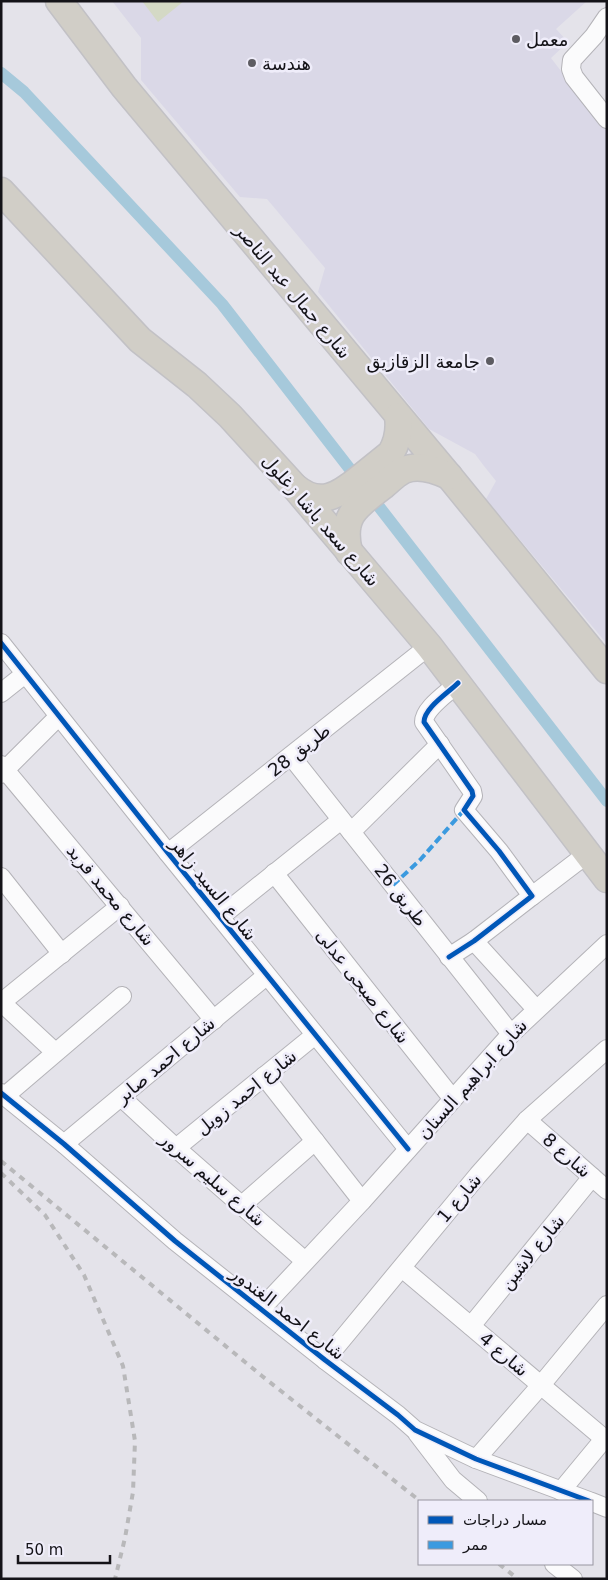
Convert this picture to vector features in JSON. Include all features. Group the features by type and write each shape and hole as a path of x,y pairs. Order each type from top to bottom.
{"highway":[{"path":"43,1 76,42 84,49 99,54"},
{"name":"شارع جمال عبد الناصر","path":"59,1 130,94 449,476 607,670"},
{"name":"شارع سعد باشا زغلول","path":"1,191 140,340 197,385 230,416 293,485 429,646 607,879"},
{"path":"293,485 301,492 316,498 332,497 348,500 397,462 398,416"},
{"path":"397,462 432,469 449,476"},
{"path":"348,500 347,543 349,552"}],"street":[{"path":"607,17 594,36 574,56 571,64 572,73 601,98 607,119"},
{"name":"شارع السيد زاهر","path":"1,643 266,976 408,1149"},
{"name":"طريق 28","path":"168,853 429,646"},
{"path":"1,693 25,674"},
{"path":"458,683 428,710 424,717 425,725 472,790 473,796 464,810 499,851 532,896"},
{"path":"3,770 59,716"},
{"path":"220,917 274,873 346,826 440,744"},
{"name":"طريق 26","path":"290,756 511,1034"},
{"name":"شارع محمد فريد","path":"3,770 120,906 214,1020"},
{"path":"449,956 474,941 587,854"},
{"name":"شارع صبحى عدلى","path":"274,873 452,1098"},
{"path":"1,877 62,954"},
{"path":"55,1052 2,1002 120,906"},
{"path":"474,941 536,1009"},
{"name":"شارع ابراهيم السنان","path":"261,1309 362,1201 511,1034 607,944"},
{"name":"شارع احمد صابر","path":"64,1144 266,976"},
{"path":"3,1094 122,996"},
{"name":"شارع احمد زويل","path":"176,1148 315,1036"},
{"name":"شارع 1","path":"326,1360 478,1174 527,1120 607,1050"},
{"path":"264,1076 362,1201"},
{"name":"شارع احمد الغندور","path":"3,1094 64,1144 175,1241 415,1430 476,1459 584,1500"},
{"name":"شارع سليم سرور","path":"122,1097 176,1148 306,1261"},
{"name":"شارع 8","path":"527,1120 607,1190"},
{"path":"242,1205 315,1141"},
{"name":"شارع لاشين","path":"471,1326 592,1177"},
{"name":"شارع 4","path":"402,1268 606,1440"},
{"path":"476,1459 605,1310"},
{"path":"415,1430 453,1480 477,1500"},
{"path":"561,1491 606,1440"},
{"name":"شارع احمد الغندور","path":"593,1503 607,1508"}],"shaded area":[{"name":"جامعة الزقازيق","path":"112,1 587,1 556,29 568,42 551,58 607,131 607,644 486,499 496,481 475,454 429,429 318,292 325,268 267,199 240,197 141,80 141,38"}],"green space":[{"path":"142,1 184,1 158,22"}],"waterway":[{"path":"1,73 24,92 222,304 607,801"}],"railway":[{"path":"1,1161 262,1376 419,1500"},
{"path":"1,1173 45,1215 84,1275 123,1366 135,1441 133,1492 115,1579"},
{"path":"500,1565 518,1579"}],"marked path":[{"path":"393,885 420,860 464,810"}],"cycle path":[{"path":"1,643 408,1149"},
{"path":"449,957 474,941 532,896 499,851 464,810 473,796 472,791 424,722 432,706 458,683"},
{"path":"1,1093 64,1144 175,1241 415,1430 476,1459 586,1500"}],"place":[{"name":"معمل","path":"516,39"},
{"name":"هندسة","path":"252,63"},
{"name":"جامعة الزقازيق","path":"490,361"}]}
